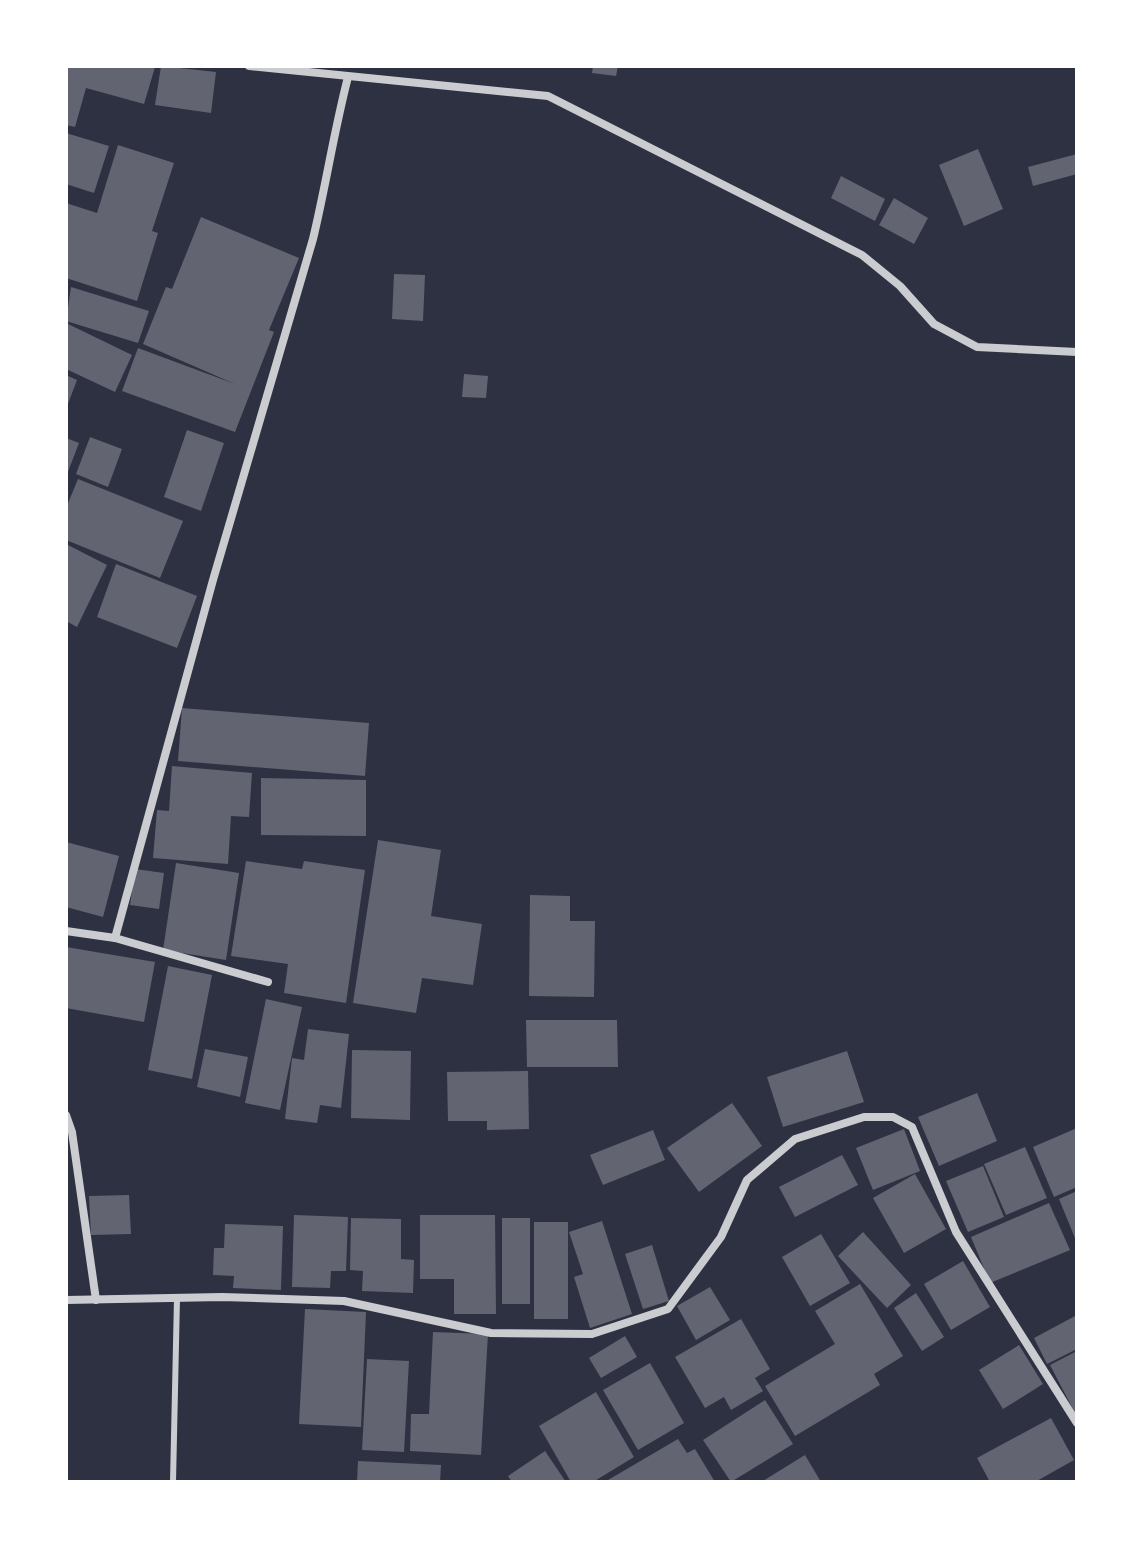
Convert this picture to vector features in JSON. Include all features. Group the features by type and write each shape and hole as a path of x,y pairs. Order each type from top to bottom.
{"street":[{"path":"249,66 548,96 862,255 900,286 934,324 977,347 1077,352"},
{"path":"115,938 208,595 313,239 325,189 329,149 348,77"},
{"path":"66,931 115,938 268,982"},
{"path":"66,1115 72,1132 96,1300"},
{"path":"66,1300 344,1301 491,1333 592,1334 668,1309 721,1237 747,1180 795,1139 864,1117 893,1117 912,1127 956,1232 1077,1423"}],"lane":[{"path":"173,1482 177,1298"}],"building":[{"path":"66,66 155,67 144,104 86,88 75,127 66,125"},
{"path":"161,66 216,72 211,113 155,105"},
{"path":"593,66 618,66 616,76 592,73"},
{"path":"66,133 109,146 94,193 66,184"},
{"path":"118,145 174,163 152,231 158,233 137,301 66,278 66,203 97,213"},
{"path":"978,149 1003,209 964,226 939,165"},
{"path":"1077,154 1077,174 1033,186 1028,167"},
{"path":"841,176 885,199 875,221 831,198"},
{"path":"894,198 928,218 914,244 879,225"},
{"path":"201,217 299,258 269,330 274,332 235,432 122,391 138,348 235,384 143,344 166,287 172,289"},
{"path":"394,274 425,275 423,321 392,319"},
{"path":"71,287 149,311 138,343 66,321"},
{"path":"66,323 132,355 115,392 66,369"},
{"path":"464,374 488,376 486,398 462,397"},
{"path":"66,375 77,380 66,409"},
{"path":"187,430 224,443 201,511 164,497"},
{"path":"90,437 122,449 108,487 76,474"},
{"path":"66,438 79,443 66,477"},
{"path":"78,479 183,521 160,578 66,540 66,508"},
{"path":"66,544 107,565 77,627 66,621"},
{"path":"116,564 197,596 177,648 97,617"},
{"path":"182,708 369,723 365,776 178,761"},
{"path":"172,766 252,773 249,817 231,816 228,864 153,858 157,810 169,811"},
{"path":"261,778 366,780 366,836 261,835"},
{"path":"378,840 441,850 431,916 482,924 473,985 422,978 416,1013 353,1003"},
{"path":"66,842 119,856 103,917 66,907"},
{"path":"246,861 302,869 304,861 365,870 346,1003 284,993 288,964 231,956"},
{"path":"176,863 239,873 226,960 163,950"},
{"path":"135,869 164,873 159,909 130,905"},
{"path":"530,895 570,896 570,921 595,921 594,997 529,996"},
{"path":"66,947 155,962 144,1022 66,1008"},
{"path":"168,966 212,975 192,1079 148,1070"},
{"path":"266,999 302,1007 280,1110 245,1103"},
{"path":"526,1020 617,1020 618,1067 527,1067"},
{"path":"308,1029 349,1034 341,1108 320,1105 317,1123 285,1119 292,1058 304,1060"},
{"path":"205,1049 248,1057 240,1097 197,1087"},
{"path":"352,1050 411,1051 410,1120 351,1118"},
{"path":"847,1051 864,1102 783,1127 767,1077"},
{"path":"528,1071 529,1129 487,1130 487,1121 448,1121 447,1072"},
{"path":"977,1093 997,1141 939,1166 918,1117"},
{"path":"732,1103 762,1146 699,1192 667,1148"},
{"path":"1077,1128 1077,1187 1054,1197 1033,1147"},
{"path":"904,1129 920,1171 873,1190 856,1148"},
{"path":"653,1130 665,1160 603,1185 590,1155"},
{"path":"1025,1147 1047,1198 1006,1215 984,1164"},
{"path":"842,1155 858,1185 795,1217 779,1187"},
{"path":"983,1166 1004,1217 968,1232 946,1181"},
{"path":"915,1174 946,1229 904,1253 873,1198"},
{"path":"1077,1191 1077,1243 1059,1199"},
{"path":"129,1195 131,1234 91,1235 89,1196"},
{"path":"1049,1203 1070,1250 990,1283 971,1237"},
{"path":"294,1215 348,1217 346,1271 331,1271 330,1288 292,1287"},
{"path":"420,1215 495,1215 496,1314 454,1314 454,1279 420,1279"},
{"path":"351,1218 401,1219 401,1259 414,1260 413,1293 362,1291 363,1271 350,1270"},
{"path":"502,1218 530,1218 530,1304 502,1304"},
{"path":"602,1221 632,1314 590,1328 574,1277 583,1274 569,1232"},
{"path":"534,1222 568,1222 568,1319 534,1319"},
{"path":"225,1224 283,1226 281,1290 233,1288 234,1276 213,1275 214,1248 224,1248"},
{"path":"863,1232 911,1285 887,1308 838,1256"},
{"path":"821,1234 850,1283 810,1306 782,1257"},
{"path":"652,1245 669,1301 643,1309 625,1254"},
{"path":"963,1261 990,1307 951,1330 924,1284"},
{"path":"860,1284 903,1356 874,1374 880,1385 795,1436 765,1386 835,1344 815,1311"},
{"path":"710,1287 730,1320 696,1340 677,1306"},
{"path":"916,1293 944,1337 922,1351 894,1308"},
{"path":"305,1309 366,1312 361,1427 299,1424"},
{"path":"1077,1315 1077,1349 1047,1364 1034,1338"},
{"path":"741,1319 770,1369 755,1378 763,1391 731,1410 724,1397 705,1408 675,1357"},
{"path":"433,1332 488,1334 481,1455 410,1451 411,1414 429,1414"},
{"path":"625,1336 637,1357 601,1378 589,1358"},
{"path":"1019,1345 1043,1384 1003,1409 979,1370"},
{"path":"1077,1351 1077,1412 1075,1413 1050,1365"},
{"path":"367,1359 409,1361 404,1452 362,1450"},
{"path":"650,1363 684,1423 638,1450 603,1390"},
{"path":"596,1392 634,1457 593,1482 571,1482 539,1426"},
{"path":"765,1400 793,1444 731,1482 703,1440"},
{"path":"1051,1418 1074,1460 1035,1482 990,1482 977,1458"},
{"path":"678,1439 687,1453 695,1449 715,1482 609,1482 608,1480"},
{"path":"545,1451 566,1482 512,1482 508,1476"},
{"path":"805,1455 821,1482 761,1482"},
{"path":"358,1461 441,1465 440,1482 357,1482"}]}
